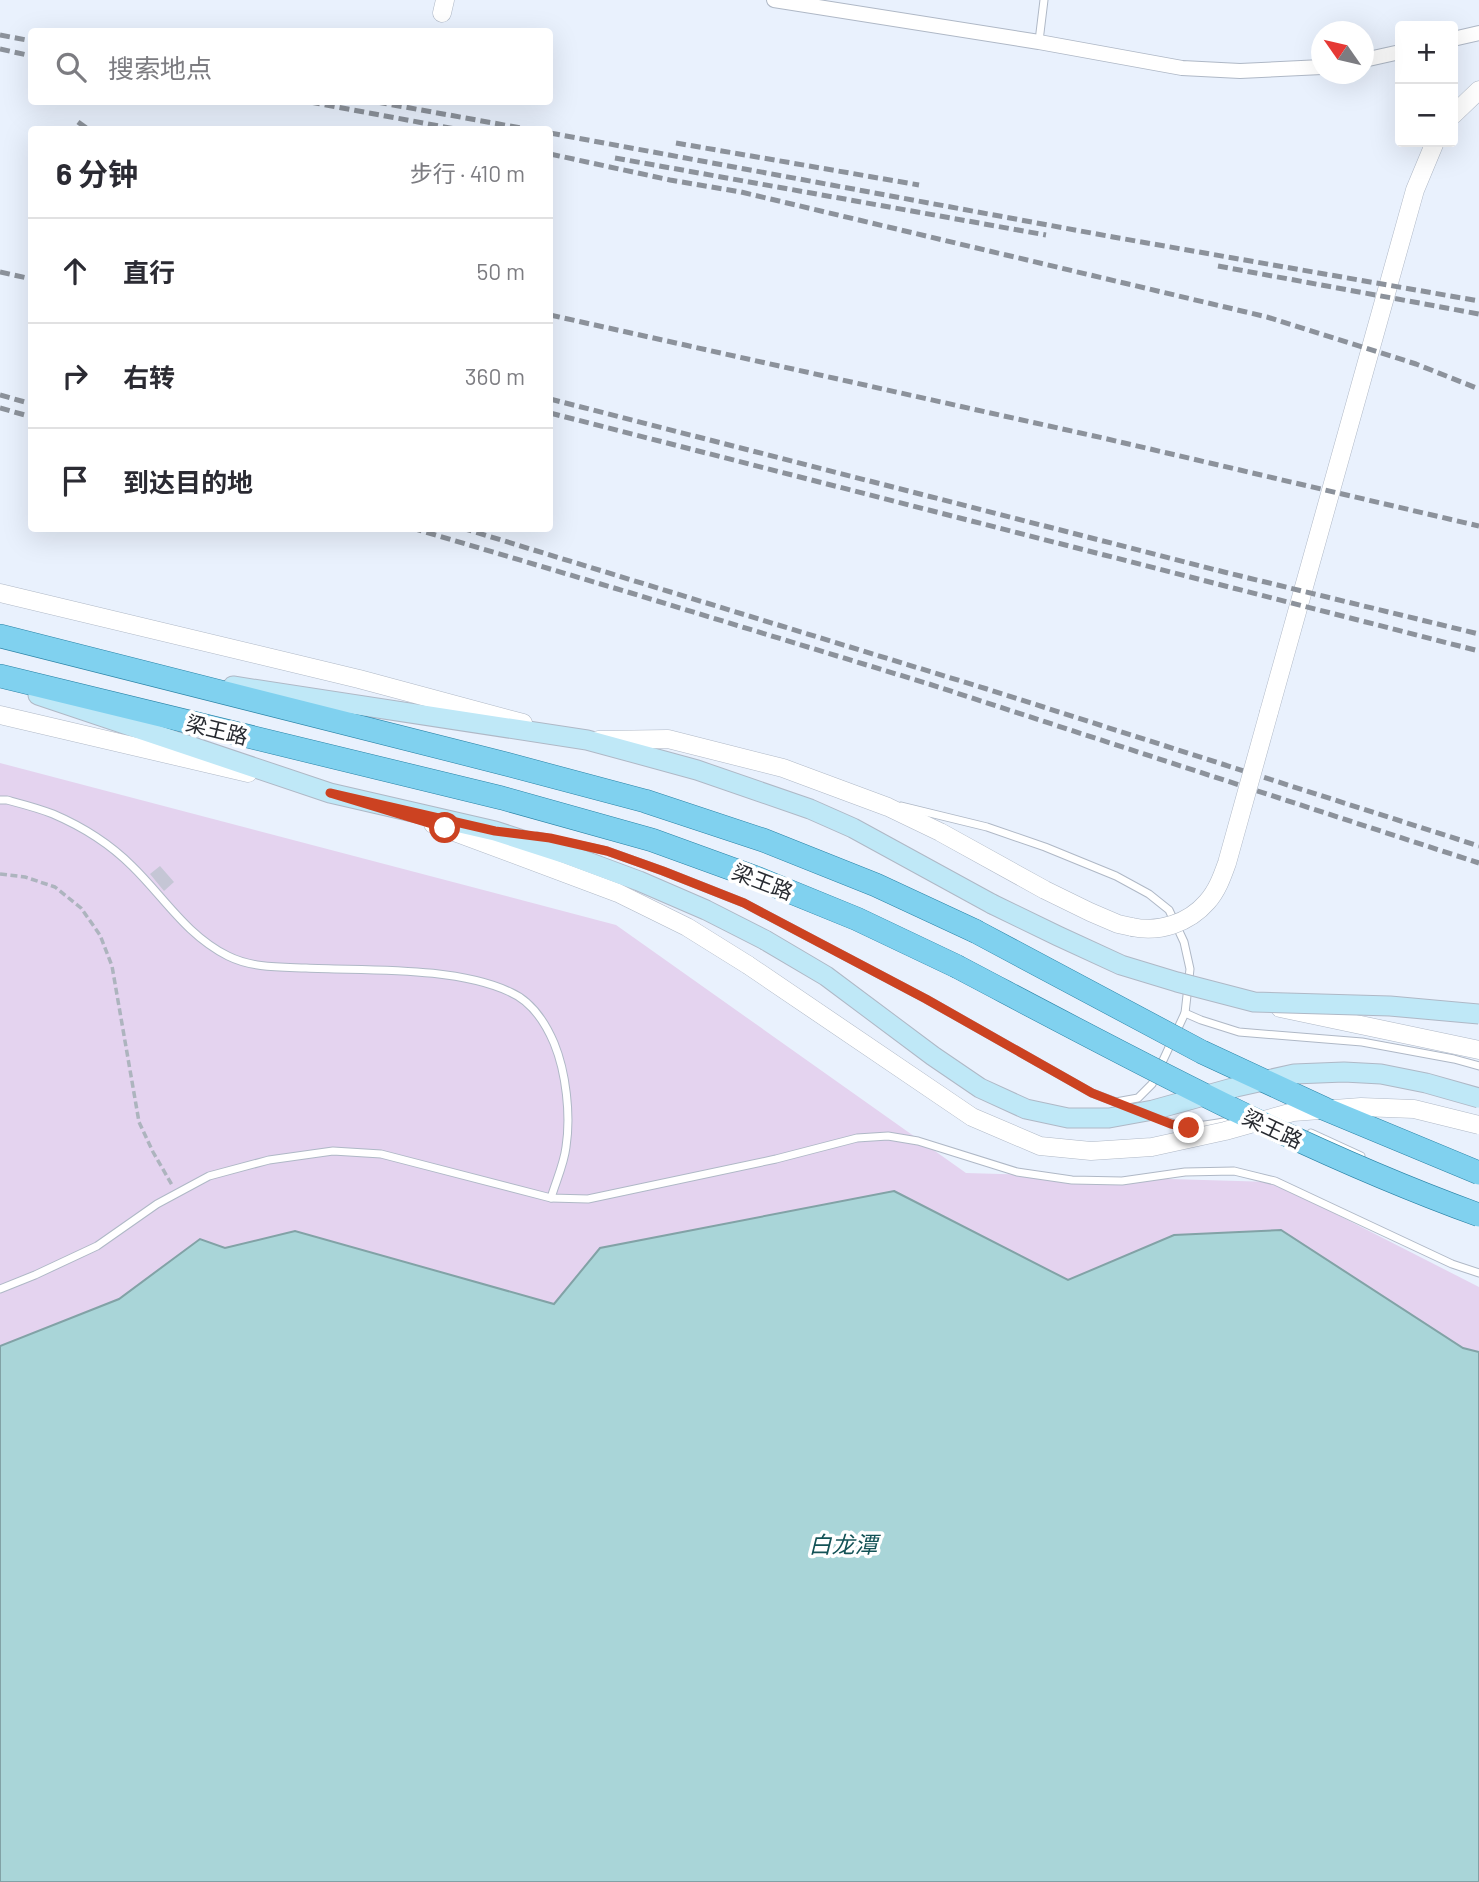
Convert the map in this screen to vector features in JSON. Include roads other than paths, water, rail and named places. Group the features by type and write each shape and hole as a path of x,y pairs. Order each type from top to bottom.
{"main road":[{"name":"梁王路","path":"0,636 645,801 763,840 876,885 975,931 1202,1052 1325,1109 1479,1173"},
{"name":"梁王路","path":"140,671 587,740 697,770 810,809 853,828 992,904 1121,965 1254,1002 1390,1006 1479,1014"},
{"name":"梁王路","path":"0,676 502,798 652,840 754,877 857,919 956,966 1281,1133 1421,1194 1479,1215"},
{"path":"0,682 330,793 495,831 639,881 706,910 765,940 826,976 980,1088 1026,1109 1068,1118 1109,1118 1153,1111 1236,1087 1294,1074 1344,1072 1381,1074 1479,1098"}],"street":[{"path":"774,0 1039,42 1182,68 1240,71 1311,67"},
{"path":"1458,38 1479,33"},
{"path":"1374,58 1395,53"},
{"path":"1458,110 1479,90"},
{"path":"0,593 359,679 587,740 668,739 783,768 888,807 940,832 1045,890 1118,924 1143,930 1178,923 1193,915 1207,902 1219,885 1227,863 1415,191 1433,147"},
{"path":"0,715 330,793 445,828 618,893 687,927 748,965 972,1117 1040,1146 1091,1151 1152,1147 1293,1112 1361,1107 1414,1109 1479,1125"},
{"path":"1254,1002 1479,1050"}],"lane":[{"path":"1039,42 1044,0"},
{"path":"859,796 978,825 1045,847 1116,876 1149,894 1169,910 1184,943 1190,969 1185,1013 1152,1084 1138,1098 1116,1101"},
{"path":"0,800 52,813 94,835 132,866 196,936 229,957 261,966 438,973 511,992 532,1008 547,1026 560,1057 568,1097 566,1147 551,1198"},
{"path":"495,831 550,838 607,851 744,903 926,999 1092,1093 1171,1124 1189,1128 1254,1117 1270,1117 1286,1122"},
{"path":"1185,1013 1239,1032 1362,1042 1479,1066"},
{"path":"1298,1128 1371,1160"},
{"path":"0,1289 97,1246 157,1204 209,1176 269,1160 333,1151 381,1154 551,1198 588,1199 776,1159 857,1138 888,1136 918,1141 1017,1172 1072,1180 1122,1181 1185,1172 1234,1171 1275,1181 1452,1264 1479,1273"}],"water":[{"name":"白龙潭","path":"894,1191 1068,1280 1174,1235 1281,1230 1463,1348 1479,1352 1479,1882 0,1882 0,1346 119,1299 200,1239 225,1248 295,1231 554,1304 600,1248"}],"railway":[{"path":"0,35 28,40"},
{"path":"0,49 28,55"},
{"path":"326,105 439,126"},
{"path":"394,105 510,126"},
{"path":"78,122 84,126"},
{"path":"553,134 1113,237 1479,301"},
{"path":"676,143 919,185"},
{"path":"553,155 741,192 1267,317 1416,364 1479,389"},
{"path":"615,158 1046,235"},
{"path":"1218,266 1479,314"},
{"path":"0,272 28,278"},
{"path":"553,316 1103,438 1479,526"},
{"path":"0,395 28,403"},
{"path":"553,400 1224,572 1479,634"},
{"path":"0,408 28,416"},
{"path":"553,414 1479,651"},
{"path":"425,532 929,684 1479,863"},
{"path":"475,532 987,689 1479,846"}]}
